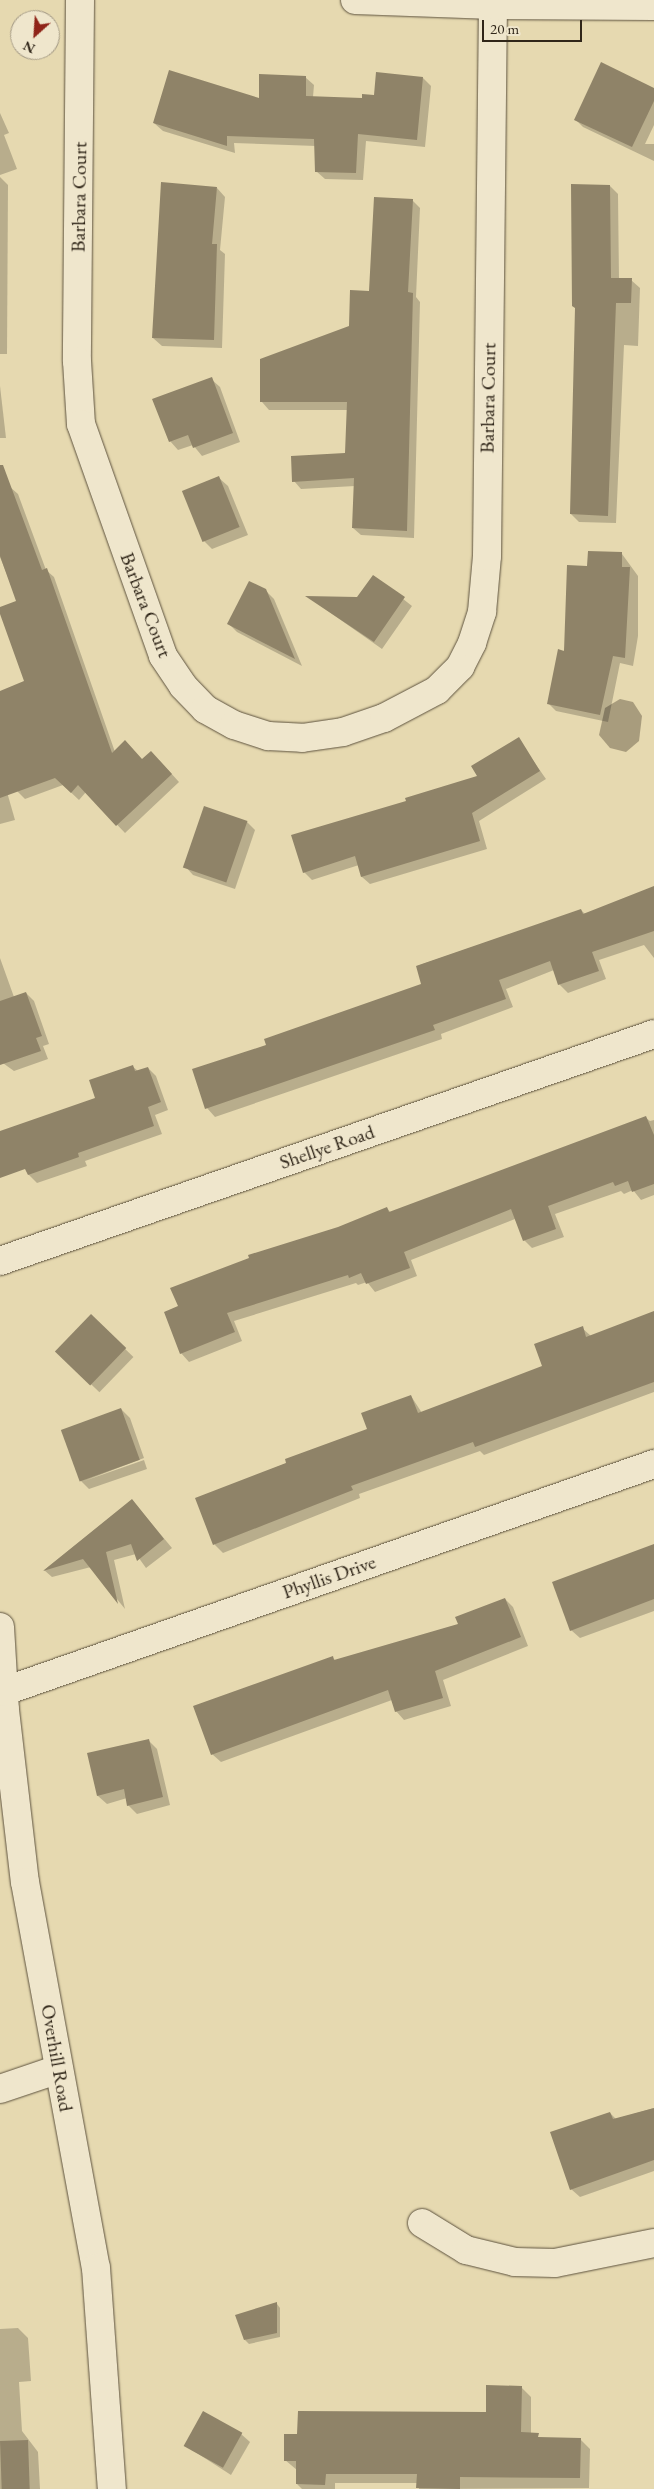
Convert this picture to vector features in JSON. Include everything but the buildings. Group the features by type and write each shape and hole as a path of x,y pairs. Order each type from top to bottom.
{"street":[{"name":"Barbara Court","path":"80,0 77,368 81,424 163,656 183,686 205,709 234,724 268,736 302,738 343,732 384,718 437,690 460,667 472,643 482,612 487,556 493,3"},
{"path":"355,0 654,6"},
{"name":"Shellye Road","path":"0,1261 654,1034"},
{"name":"Phyllis Drive","path":"3,1704 654,1464"},
{"name":"Overhill Road","path":"0,1627 3,1704 25,1882 96,2268 112,2489"},
{"path":"0,2089 59,2069"},
{"path":"422,2223 466,2250 515,2262 555,2264 654,2242"}],"shaded area":[{"path":"620,699 633,702 642,716 639,741 626,752 610,748 599,735 605,708"}]}
